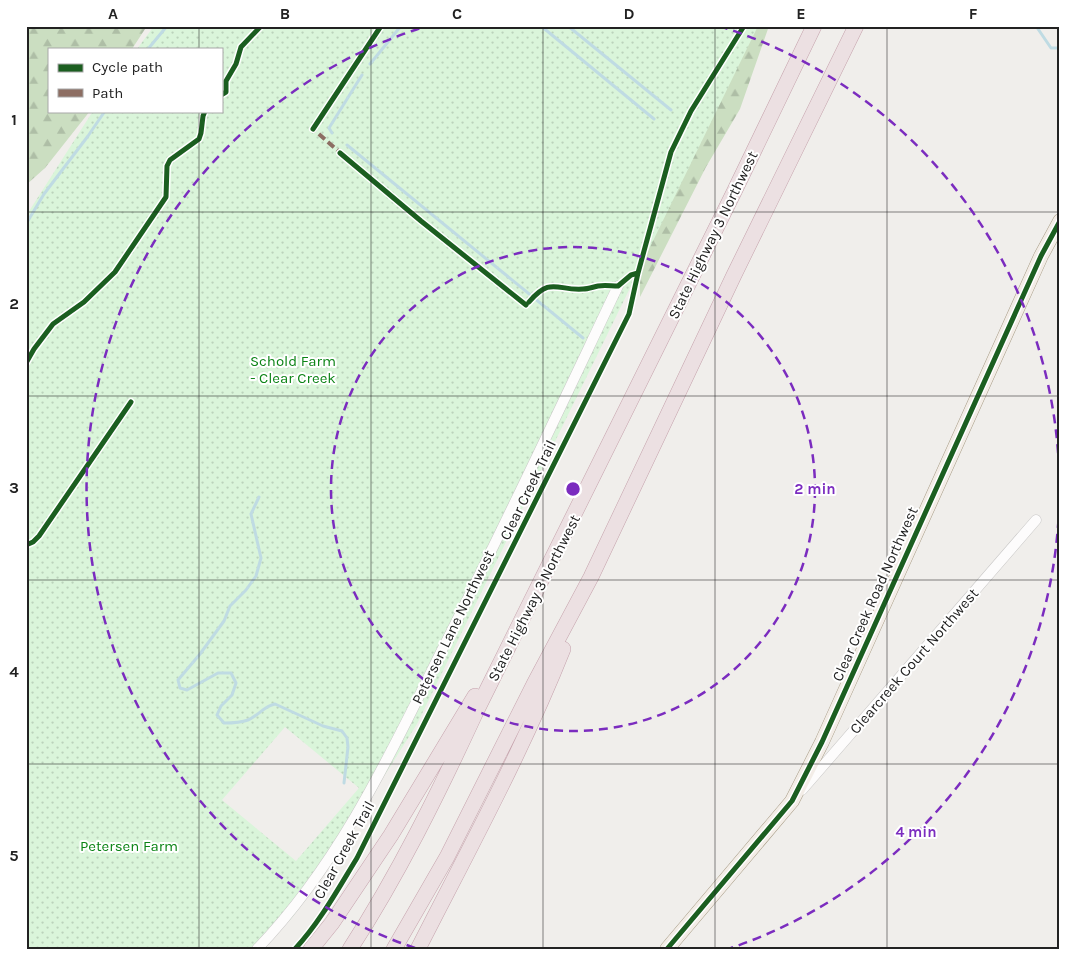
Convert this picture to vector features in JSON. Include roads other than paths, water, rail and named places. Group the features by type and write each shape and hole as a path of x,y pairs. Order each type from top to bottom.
{"highway":[{"name":"State Highway 3 Northwest","path":"350,949 418,831 730,201 814,26"},
{"path":"394,949 447,857 534,684 591,577 734,275 856,26"},
{"path":"418,949 495,800 530,727 591,577"},
{"path":"311,949 332,924 392,835 528,609"}],"main road":[{"name":"Clear Creek Road Northwest","path":"667,949 792,801 822,742 1045,248 1060,222"}],"street":[{"name":"Petersen Lane Northwest","path":"257,949 277,928 319,873 351,824 388,758 469,596 618,286"},
{"name":"Clearcreek Court Northwest","path":"792,801 1036,520"}],"waterway":[{"path":"149,48 167,26"},
{"path":"370,64 401,26"},
{"path":"541,26 654,119"},
{"path":"568,26 671,110"},
{"path":"1036,26 1051,48 1060,48"},
{"path":"332,133 329,128 362,75"},
{"path":"26,224 44,194 104,112"},
{"path":"347,145 583,338"},
{"path":"259,497 251,514 261,558 256,576 246,590 230,606 224,621 178,680 180,688 187,690 218,673 231,673 236,683 232,695 221,706 217,715 224,723 248,720 275,704 323,726 342,731 347,738 348,747 344,783"}],"park label":[{"name":"Schold Farm - Clear Creek","path":"293,370"},
{"name":"Petersen Farm","path":"129,846"}]}
